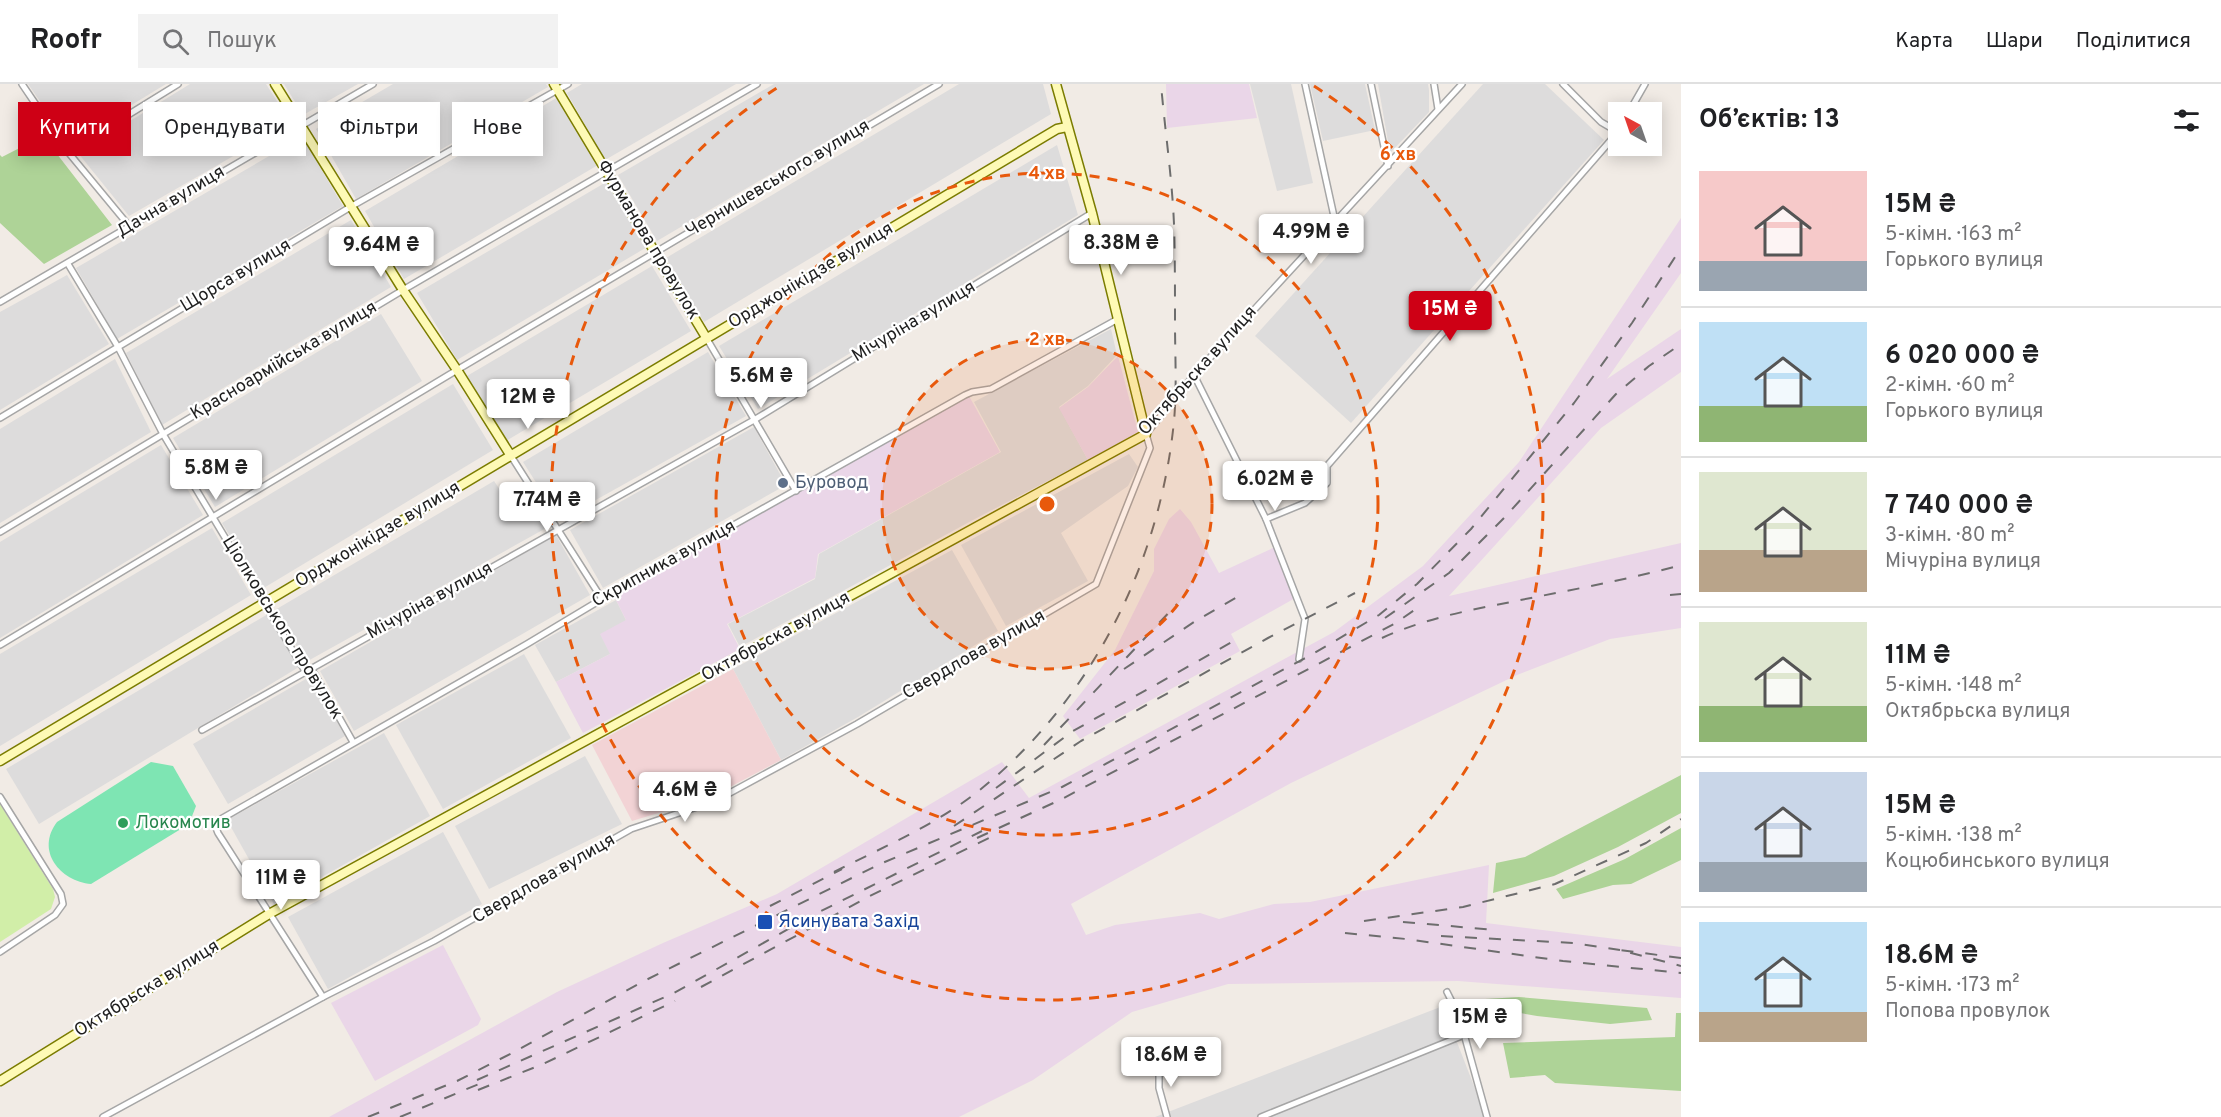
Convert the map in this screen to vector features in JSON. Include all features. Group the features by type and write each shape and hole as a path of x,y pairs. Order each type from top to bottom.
{"main road":[{"path":"275,84 287,102"},
{"path":"1056,84 1092,213 1146,434"},
{"name":"Фурманова провулок","path":"556,87 706,339"},
{"name":"Орджонікідзе вулиця","path":"0,761 1057,129 1067,127"},
{"path":"306,132 403,290 511,456"},
{"name":"Октябрьска вулиця","path":"0,1082 269,914 1146,434"}],"street":[{"path":"21,84 33,102"},
{"path":"131,113 178,84"},
{"name":"Дачна вулиця","path":"306,124 373,84"},
{"name":"Щорса вулиця","path":"0,418 352,206 556,87 568,84"},
{"name":"Красноармійська вулиця","path":"0,532 403,290 757,84"},
{"name":"Чернишевського вулиця","path":"0,645 939,84"},
{"path":"1305,84 1335,221"},
{"path":"1371,84 1388,166"},
{"path":"1434,84 1438,110"},
{"name":"Октябрьска вулиця","path":"1146,434 1194,375 1462,84"},
{"path":"1563,84 1600,122 1608,126"},
{"path":"1635,102 1645,84"},
{"path":"1266,519 1305,502 1327,483 1327,466 1608,143"},
{"path":"71,156 130,227"},
{"name":"Дачна вулиця","path":"0,302 251,156"},
{"name":"Мічуріна вулиця","path":"202,730 754,420 1092,213"},
{"name":"Ціолковського провулок","path":"68,264 118,347 162,434 212,518 305,671 314,673 353,742"},
{"name":"Скрипника вулиця","path":"269,914 218,833 216,828 226,815 528,644 602,599 965,395 991,389 1119,319"},
{"name":"Фурманова провулок","path":"706,339 796,491"},
{"path":"1194,375 1266,519 1305,619 1299,659"},
{"name":"Свердлова вулиця","path":"103,1117 323,997 449,933 631,829 715,801 857,724 1096,584 1150,448 1146,434"},
{"path":"511,456 602,599"},
{"path":"0,796 61,894 63,904 56,915 0,952"},
{"path":"269,914 323,997"},
{"path":"1447,993 1459,1016 1487,1117"},
{"path":"1261,1117 1464,1035"},
{"path":"1159,1061 1159,1088 1167,1117"}],"shaded area":[{"path":"28,84 166,84 131,105 131,102 41,102"},
{"path":"190,84 266,84 278,102 161,102"},
{"path":"284,84 358,84 326,102 318,102 318,107 306,113 306,102 295,102"},
{"path":"393,84 546,84 548,87 522,102 452,102 452,143 440,150 440,102 362,102"},
{"path":"582,84 736,84 605,160 567,93"},
{"path":"774,84 924,84 657,241 618,175"},
{"path":"959,84 1043,84 1051,114 704,322 666,258"},
{"path":"1166,84 1249,84 1257,118 1167,128"},
{"path":"1250,84 1291,84 1313,183 1277,191"},
{"path":"1310,84 1365,84 1375,130 1323,141"},
{"path":"1378,84 1428,84 1429,112 1390,153"},
{"path":"1483,84 1545,84 1604,140 1351,423 1255,336"},
{"path":"558,97 598,165 404,279 365,211 458,156 543,156 543,106"},
{"path":"143,113 143,156 234,156 129,216 80,156 131,156 131,120"},
{"path":"306,144 343,206 117,339 76,268 269,156 306,156"},
{"path":"1057,145 1078,215 758,409 719,346"},
{"path":"331,156 430,156 356,199"},
{"path":"608,181 647,247 457,360 417,293"},
{"path":"1681,218 1681,273 1607,379 1681,329 1681,372 1601,428 1449,596 1681,543 1681,628 1610,639 1517,675 1291,783 1071,904 1086,935 1115,925 1200,913 1219,919 1274,904 1310,902 1489,865 1486,923 1681,947 1681,998 1458,981 1228,984 1132,1012 1033,1080 959,1117 329,1117 557,992 777,894 1002,762 1029,798 1334,632 1423,566 1519,462"},
{"path":"351,220 391,287 162,425 126,353"},
{"path":"652,266 691,331 506,441 467,376"},
{"path":"67,275 109,344 0,410 0,312"},
{"path":"381,314 422,381 215,507 173,438"},
{"path":"1111,329 1117,355 1088,386 1059,407 1088,460 740,647 728,624 815,579 819,554 1001,452 974,402"},
{"path":"708,352 746,416 560,520 523,462"},
{"path":"1118,356 1138,432 1088,460 1059,408 1088,387"},
{"path":"115,359 151,432 0,523 0,429"},
{"path":"453,384 493,450 262,589 222,523"},
{"path":"969,396 1000,452 818,554 815,578 727,624 740,649 583,733 556,682 610,654 600,634 626,620 614,596"},
{"path":"754,427 786,485 603,588 570,530"},
{"path":"161,445 203,515 0,638 0,542"},
{"path":"1129,454 1138,467 1128,486 1061,533 1088,581 1006,626 961,545"},
{"path":"494,481 518,517 535,506 548,527 306,662 275,610"},
{"path":"1180,509 1191,522 1219,573 1275,547 1297,597 1231,634 1240,651 1080,739 1063,716 1115,650 1154,571 1154,549 1169,519"},
{"path":"212,528 251,595 0,746 0,654"},
{"path":"556,535 590,595 354,731 320,671"},
{"path":"952,550 998,631 858,717 781,760 733,669"},
{"path":"616,600 626,620 610,654 556,682 535,645"},
{"path":"268,614 299,667 39,824 6,769"},
{"path":"524,654 571,738 443,809 396,725"},
{"path":"733,669 781,760 711,797 632,821 592,745"},
{"path":"311,676 345,736 228,804 193,744"},
{"path":"384,733 430,816 274,904 227,820"},
{"path":"585,756 622,824 489,889 455,826"},
{"path":"443,832 482,904 328,989 288,917"},
{"path":"443,945 481,1019 478,1025 375,1081 331,1003"},
{"path":"1443,1006 1486,1117 1155,1117"}],"green space":[{"path":"18,149 18,156 59,156 112,225 44,264 0,223 0,155 2,157"},
{"name":"Локомотив","path":"151,762 173,766 196,806 189,824 91,884 80,882 61,871 50,854 49,844 51,833 57,822"},
{"path":"1681,775 1681,813 1618,847 1554,876 1493,893 1496,863 1525,857"},
{"path":"0,804 53,889 55,897 51,909 0,942"},
{"path":"1681,828 1681,860 1631,884 1613,885 1563,899 1556,889 1625,859"},
{"path":"1519,997 1647,1008 1652,1020 1610,1024 1537,1016 1481,1006 1485,999"},
{"path":"1676,1013 1681,1013 1681,1091 1555,1083 1545,1075 1510,1078 1503,1043 1675,1037"}],"railway":[{"path":"834,872 947,813 981,789 1021,753 1056,714 1087,670 1114,624 1136,576 1154,526 1166,474 1175,409 1174,224 1161,84"},
{"path":"368,1117 457,1081 644,981 880,864 1062,787 1311,655 1379,615 1417,584 1471,529 1574,403 1632,323 1681,248"},
{"path":"1385,618 1449,573 1505,517 1616,394 1649,366 1681,344"},
{"path":"1382,638 1427,621 1459,613 1681,565"},
{"path":"954,826 1081,741 1355,593"},
{"path":"1670,595 1681,594"},
{"path":"1124,669 1194,622 1237,597"},
{"path":"1044,745 1177,604"},
{"path":"977,838 1060,800 1394,624 1416,609"},
{"path":"996,788 1073,731 1232,642"},
{"path":"1364,921 1463,907 1555,884 1646,843 1681,819"},
{"path":"477,1080 674,993 817,913 982,831"},
{"path":"701,987 870,896 989,838"},
{"path":"770,906 842,869"},
{"path":"1403,922 1496,930"},
{"path":"1345,933 1406,939 1563,961 1681,973"},
{"path":"1441,936 1573,943 1620,950"},
{"path":"1681,958 1620,950 1681,966"},
{"path":"478,1090 543,1064 675,1001"},
{"path":"400,1117 486,1081"}],"place":[{"name":"Буровод","path":"783,483"},
{"name":"Локомотив","path":"123,823"},
{"name":"Ясинувата Захід","path":"765,922"}]}
